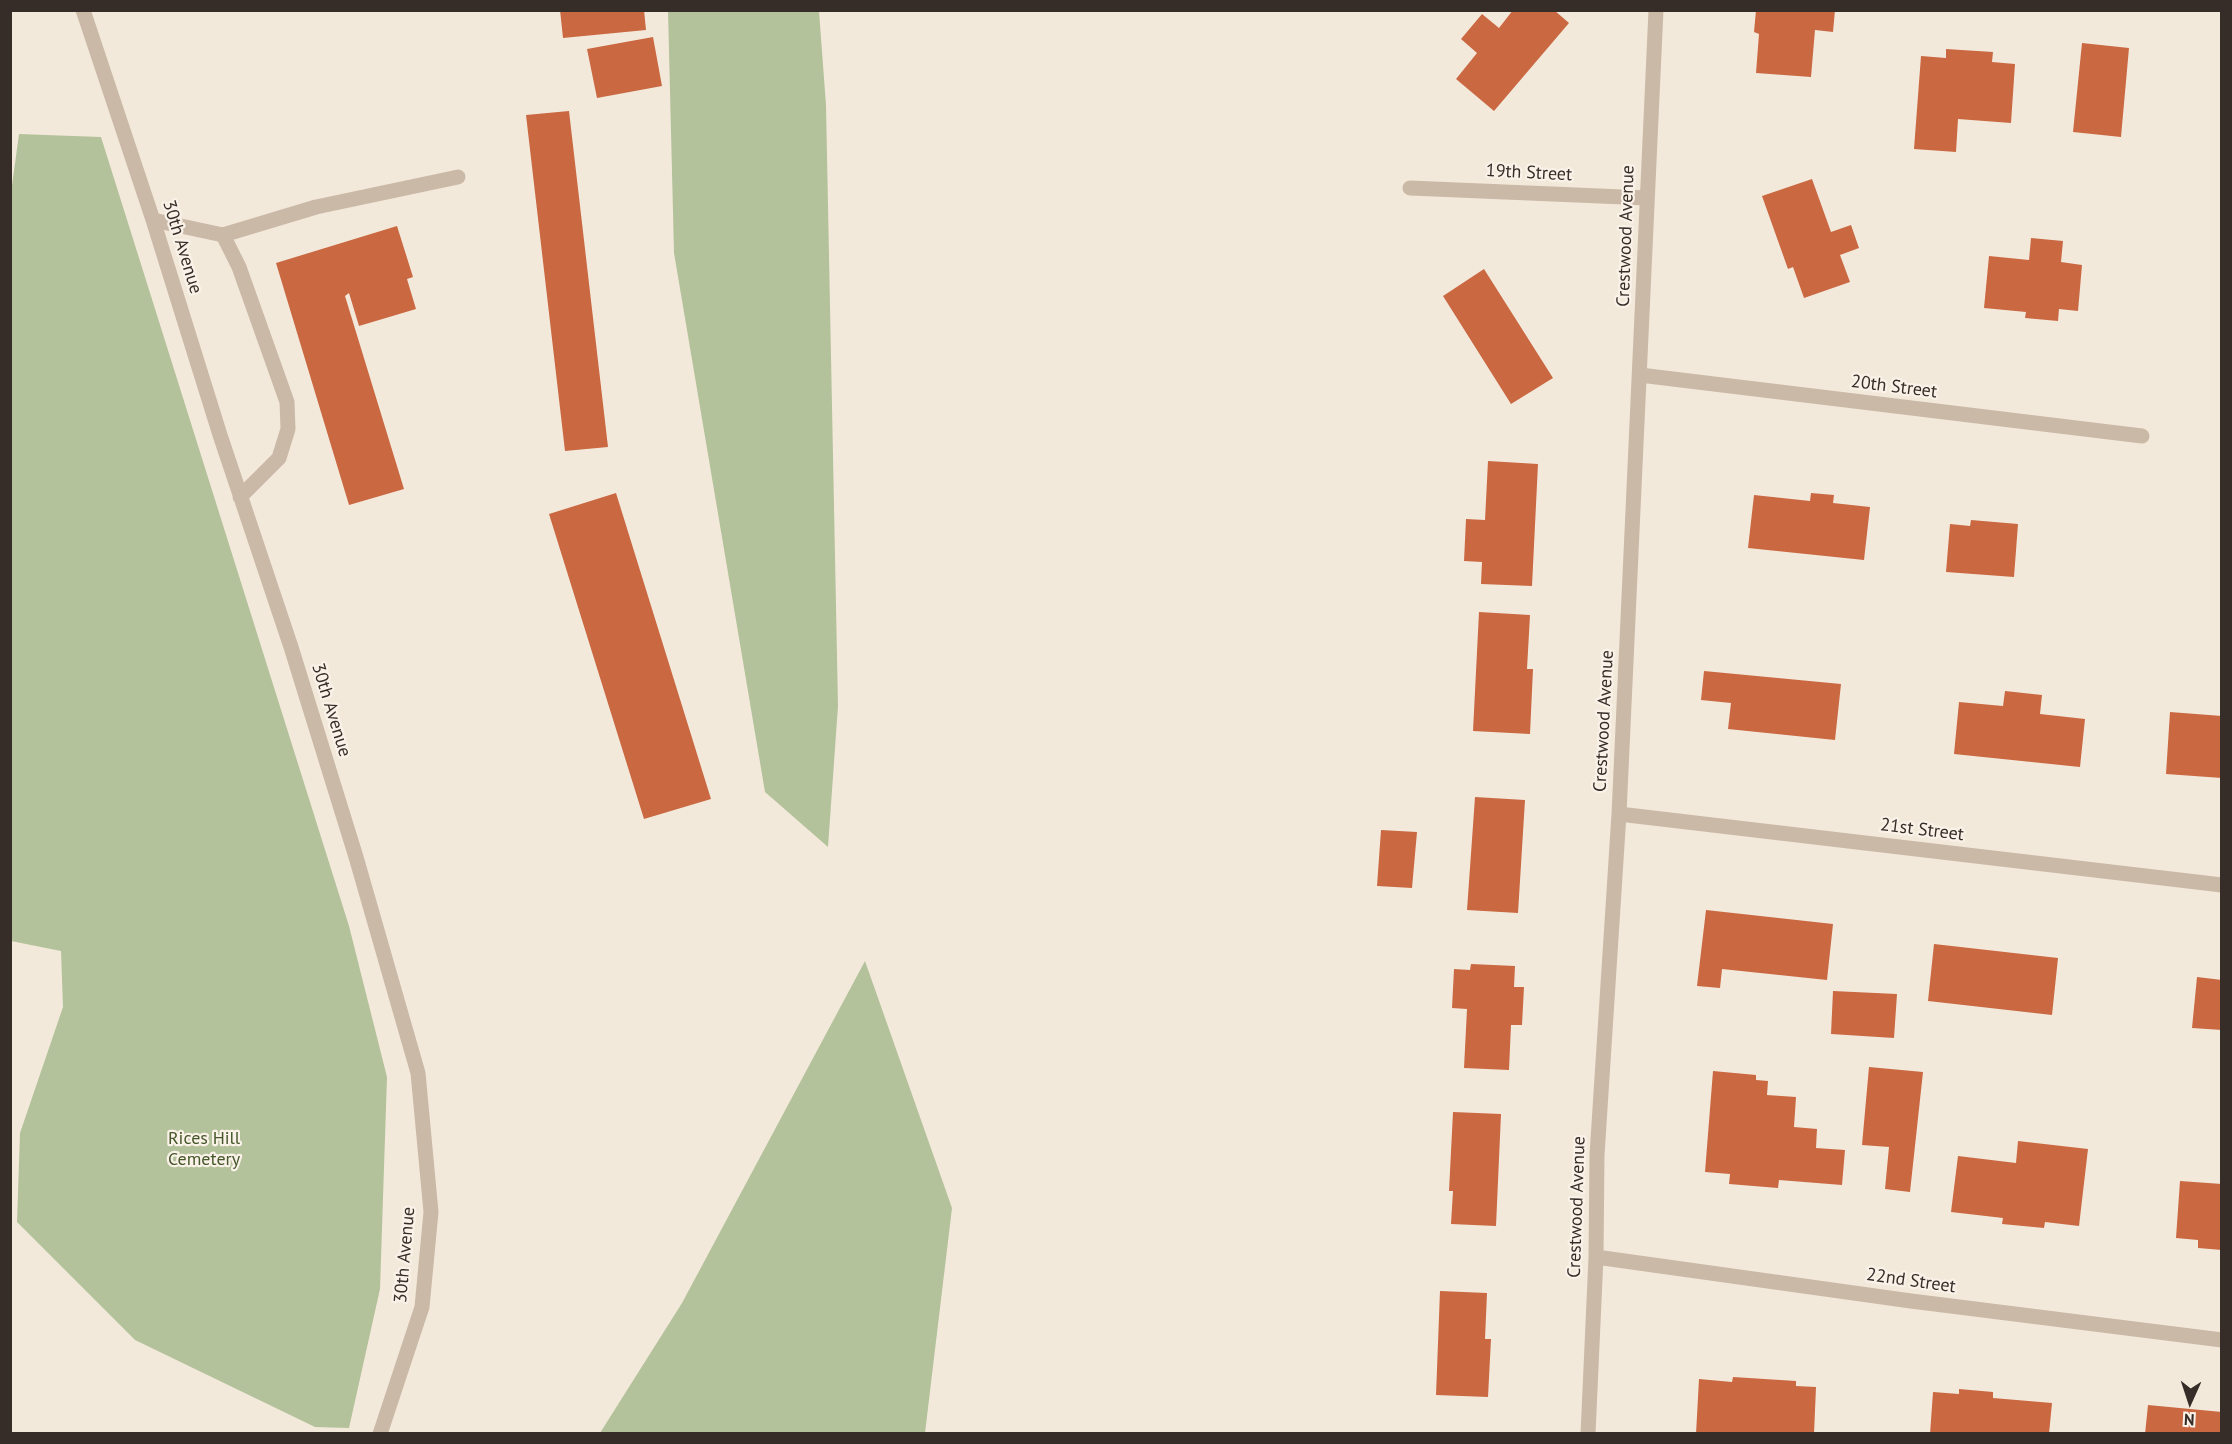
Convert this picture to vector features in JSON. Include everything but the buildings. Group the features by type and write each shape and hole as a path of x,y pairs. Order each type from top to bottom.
{"street":[{"name":"30th Avenue","path":"83,10 153,220 240,497 291,647 349,834 418,1073 431,1212 422,1307 380,1434"},
{"name":"Crestwood Avenue","path":"1588,1434 1598,1155 1619,814 1656,10"},
{"path":"153,220 223,236 316,207 458,177"},
{"name":"19th Street","path":"1410,188 1647,198"},
{"path":"223,236 239,267 287,402 288,429 279,458 240,497"},
{"name":"20th Street","path":"1640,375 2142,436"},
{"name":"21st Street","path":"1619,814 2222,885"},
{"name":"22nd Street","path":"1596,1257 1911,1301 2222,1340"}],"green space":[{"path":"668,11 819,11 826,105 838,706 828,847 765,792 674,253"},
{"name":"Rices Hill Cemetery","path":"19,134 101,137 349,926 387,1077 380,1289 349,1428 315,1427 135,1340 17,1222 20,1133 63,1007 61,951 11,941 10,200"},
{"path":"865,961 952,1208 925,1433 600,1433 682,1303"}]}
